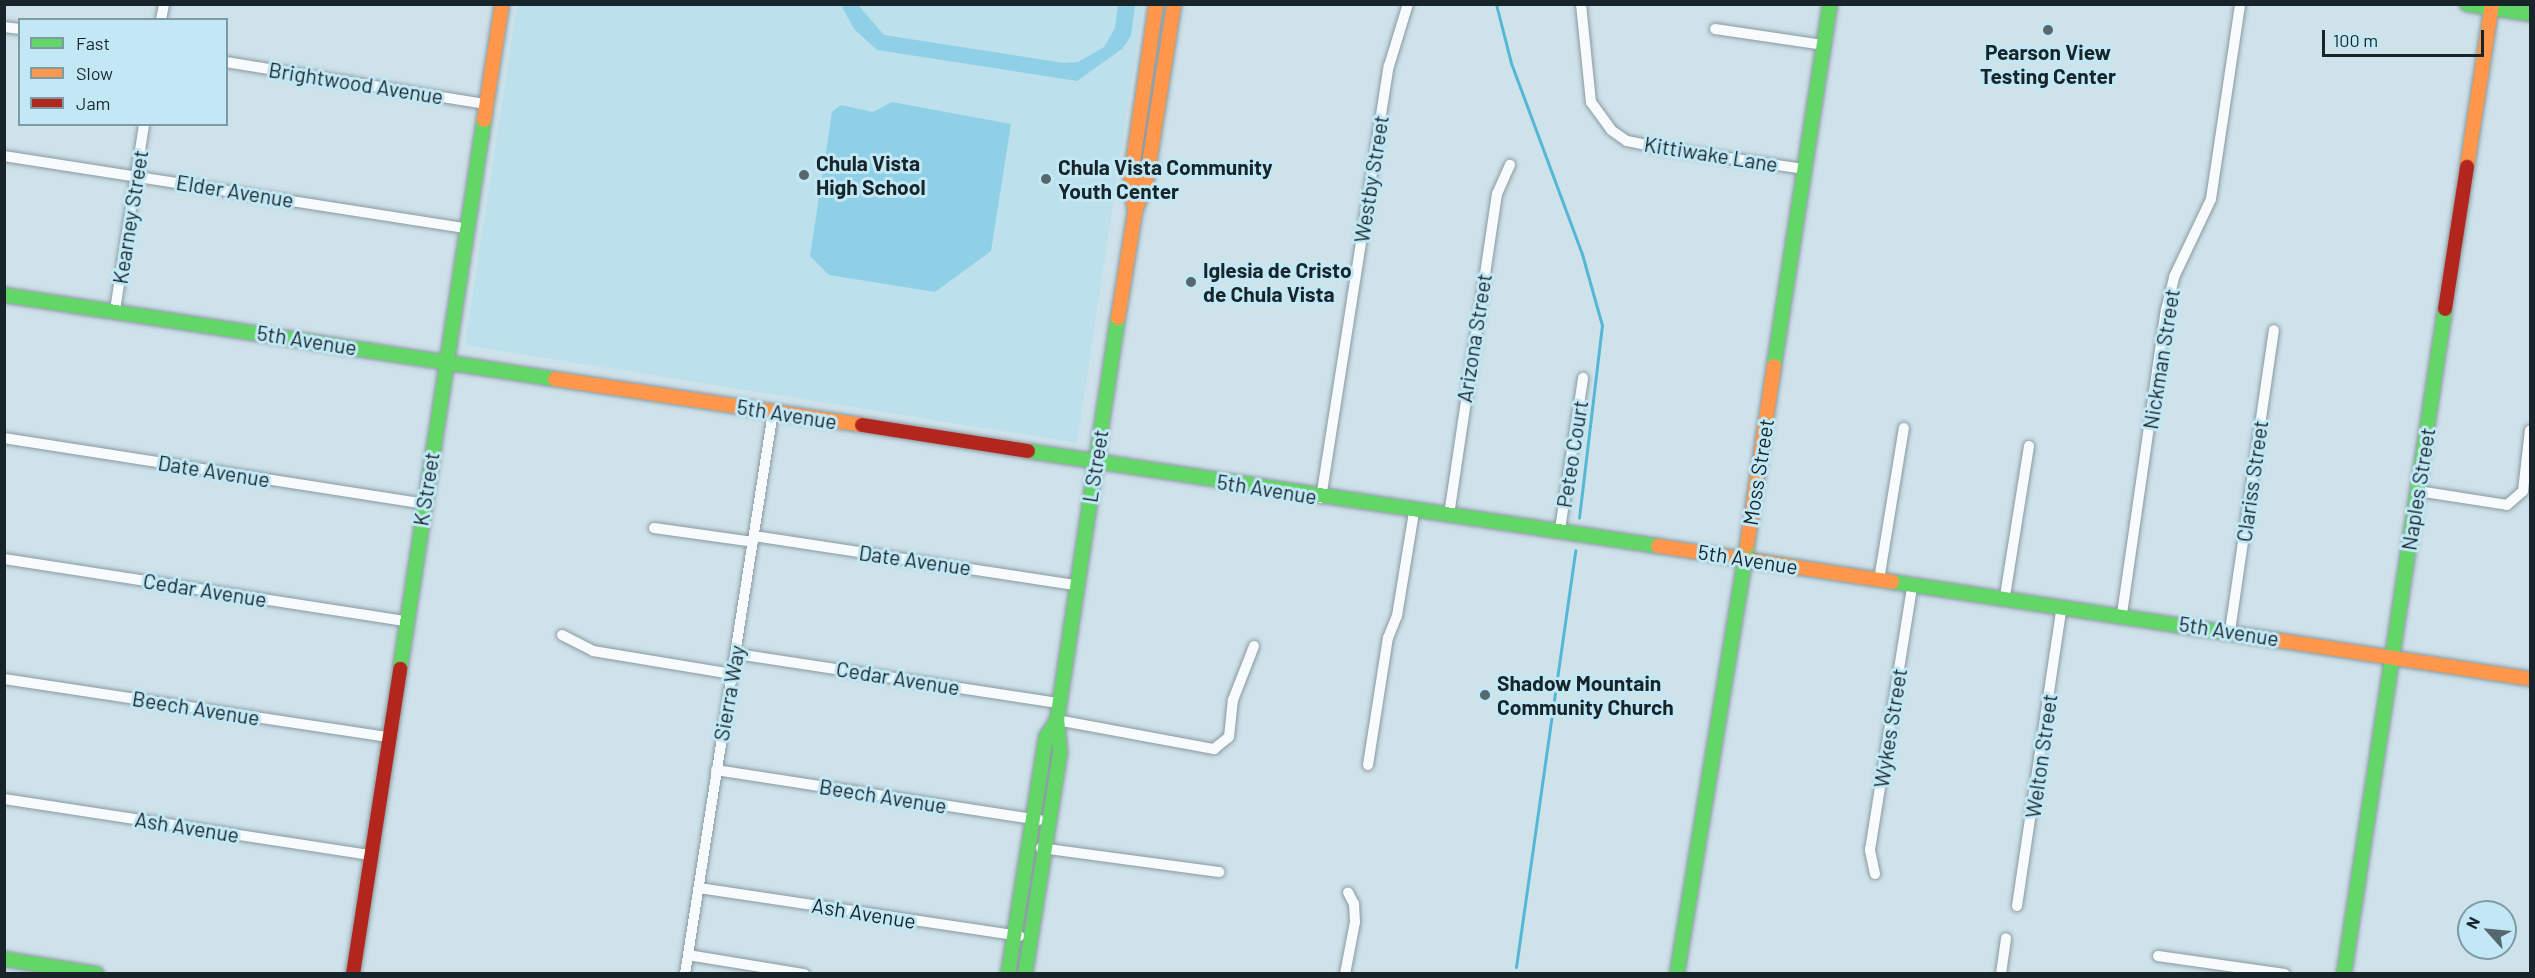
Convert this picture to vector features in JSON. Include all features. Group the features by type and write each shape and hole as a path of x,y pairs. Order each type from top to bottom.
{"street":[{"name":"K Street","path":"353,974 387,737 502,4"},
{"name":"L Street","path":"1135,213 1131,176 1156,4"},
{"name":"L Street","path":"1025,974 1060,752 1057,720 1076,585 1135,213 1147,177 1174,4"},
{"name":"Westby Street","path":"1321,498 1389,66 1408,4"},
{"name":"Kittiwake Lane","path":"1581,4 1591,102 1611,130 1627,141 1804,169"},
{"name":"Moss Street","path":"1677,974 1692,900 1830,4"},
{"name":"Nickman Street","path":"2122,614 2166,310 2174,277 2211,199 2240,4"},
{"path":"2467,4 2492,6 2530,14"},
{"name":"Naples Street","path":"2343,974 2492,6"},
{"path":"1714,29 1823,45"},
{"name":"Brightwood Avenue","path":"228,62 486,104"},
{"name":"Kearney Street","path":"115,310 144,126"},
{"name":"Elder Avenue","path":"4,156 466,228"},
{"name":"Arizona Street","path":"1449,515 1497,194 1510,165"},
{"name":"5th Avenue","path":"4,296 115,310 1096,460 1414,512 1560,529 1745,560 1879,580 1913,582 2530,679"},
{"name":"Clariss Street","path":"2230,631 2274,330"},
{"name":"Peteo Court","path":"1560,529 1583,378"},
{"name":"Sierra Way","path":"685,974 716,770 737,654 773,412"},
{"path":"1879,580 1904,428"},
{"path":"2418,491 2507,505 2523,491 2530,430"},
{"name":"Date Avenue","path":"4,438 424,504"},
{"path":"2005,597 2029,446"},
{"path":"1368,765 1414,512"},
{"name":"Date Avenue","path":"654,528 754,539 1076,585"},
{"name":"Cedar Avenue","path":"4,559 406,621"},
{"name":"Wykes Street","path":"1875,874 1870,850 1913,582"},
{"name":"Welton Street","path":"2017,906 2062,606"},
{"path":"562,635 593,651 732,674"},
{"path":"1057,720 1214,749 1229,737 1233,700 1254,646"},
{"name":"Cedar Avenue","path":"737,654 1059,703"},
{"name":"Beech Avenue","path":"4,679 387,737"},
{"name":"L Street","path":"1008,974 1035,819 1046,737 1057,720"},
{"name":"Beech Avenue","path":"716,770 1049,821"},
{"name":"Ash Avenue","path":"4,799 369,855"},
{"path":"1029,848 1045,848 1219,872"},
{"name":"Ash Avenue","path":"699,888 1030,937"},
{"path":"1345,974 1355,922 1354,904 1348,892"},
{"path":"2001,974 2006,938"},
{"path":"688,955 804,974"},
{"path":"2158,956 2284,974"},
{"path":"4,959 97,974"}],"shaded area":[{"name":"Chula Vista High School","path":"517,5 1143,5 1077,443 465,345"},
{"path":"841,5 858,5 884,35 1064,63 1078,62 1104,47 1115,28 1118,5 1135,5 1131,36 1122,49 1077,81 877,50 854,29"},
{"path":"892,102 1011,124 991,251 935,292 829,275 810,256 832,112 841,105 873,112"}],"waterway":[{"path":"1496,4 1511,63 1582,254 1602,325 1579,518"},
{"path":"1516,967 1575,550"}],"traffic: fast":[{"path":"1774,366 1830,4"},
{"path":"2467,4 2530,14"},
{"path":"400,669 484,120"},
{"path":"4,295 555,379"},
{"path":"2344,974 2445,309"},
{"path":"1025,974 1060,752 1057,720 1118,318"},
{"path":"1028,451 1658,546"},
{"path":"1677,974 1747,545"},
{"path":"1892,582 2276,640"},
{"path":"1008,974 1046,737 1057,720"},
{"path":"4,959 97,974"}],"traffic: slow":[{"path":"484,120 502,4"},
{"path":"1134,206 1131,176 1156,4"},
{"path":"1118,318 1135,212 1147,177 1174,4"},
{"path":"2467,167 2492,4"},
{"path":"1747,545 1774,366"},
{"path":"555,379 862,425"},
{"path":"1658,546 1892,582"},
{"path":"2276,640 2530,679"}],"traffic: jam":[{"path":"2445,309 2467,167"},
{"path":"862,425 1028,451"},
{"path":"353,974 400,669"}],"place":[{"name":"Pearson View Testing Center","path":"2048,30"},
{"name":"Chula Vista High School","path":"804,175"},
{"name":"Chula Vista Community Youth Center","path":"1046,179"},
{"name":"Iglesia de Cristo de Chula Vista","path":"1191,282"},
{"name":"Shadow Mountain Community Church","path":"1485,695"}]}
